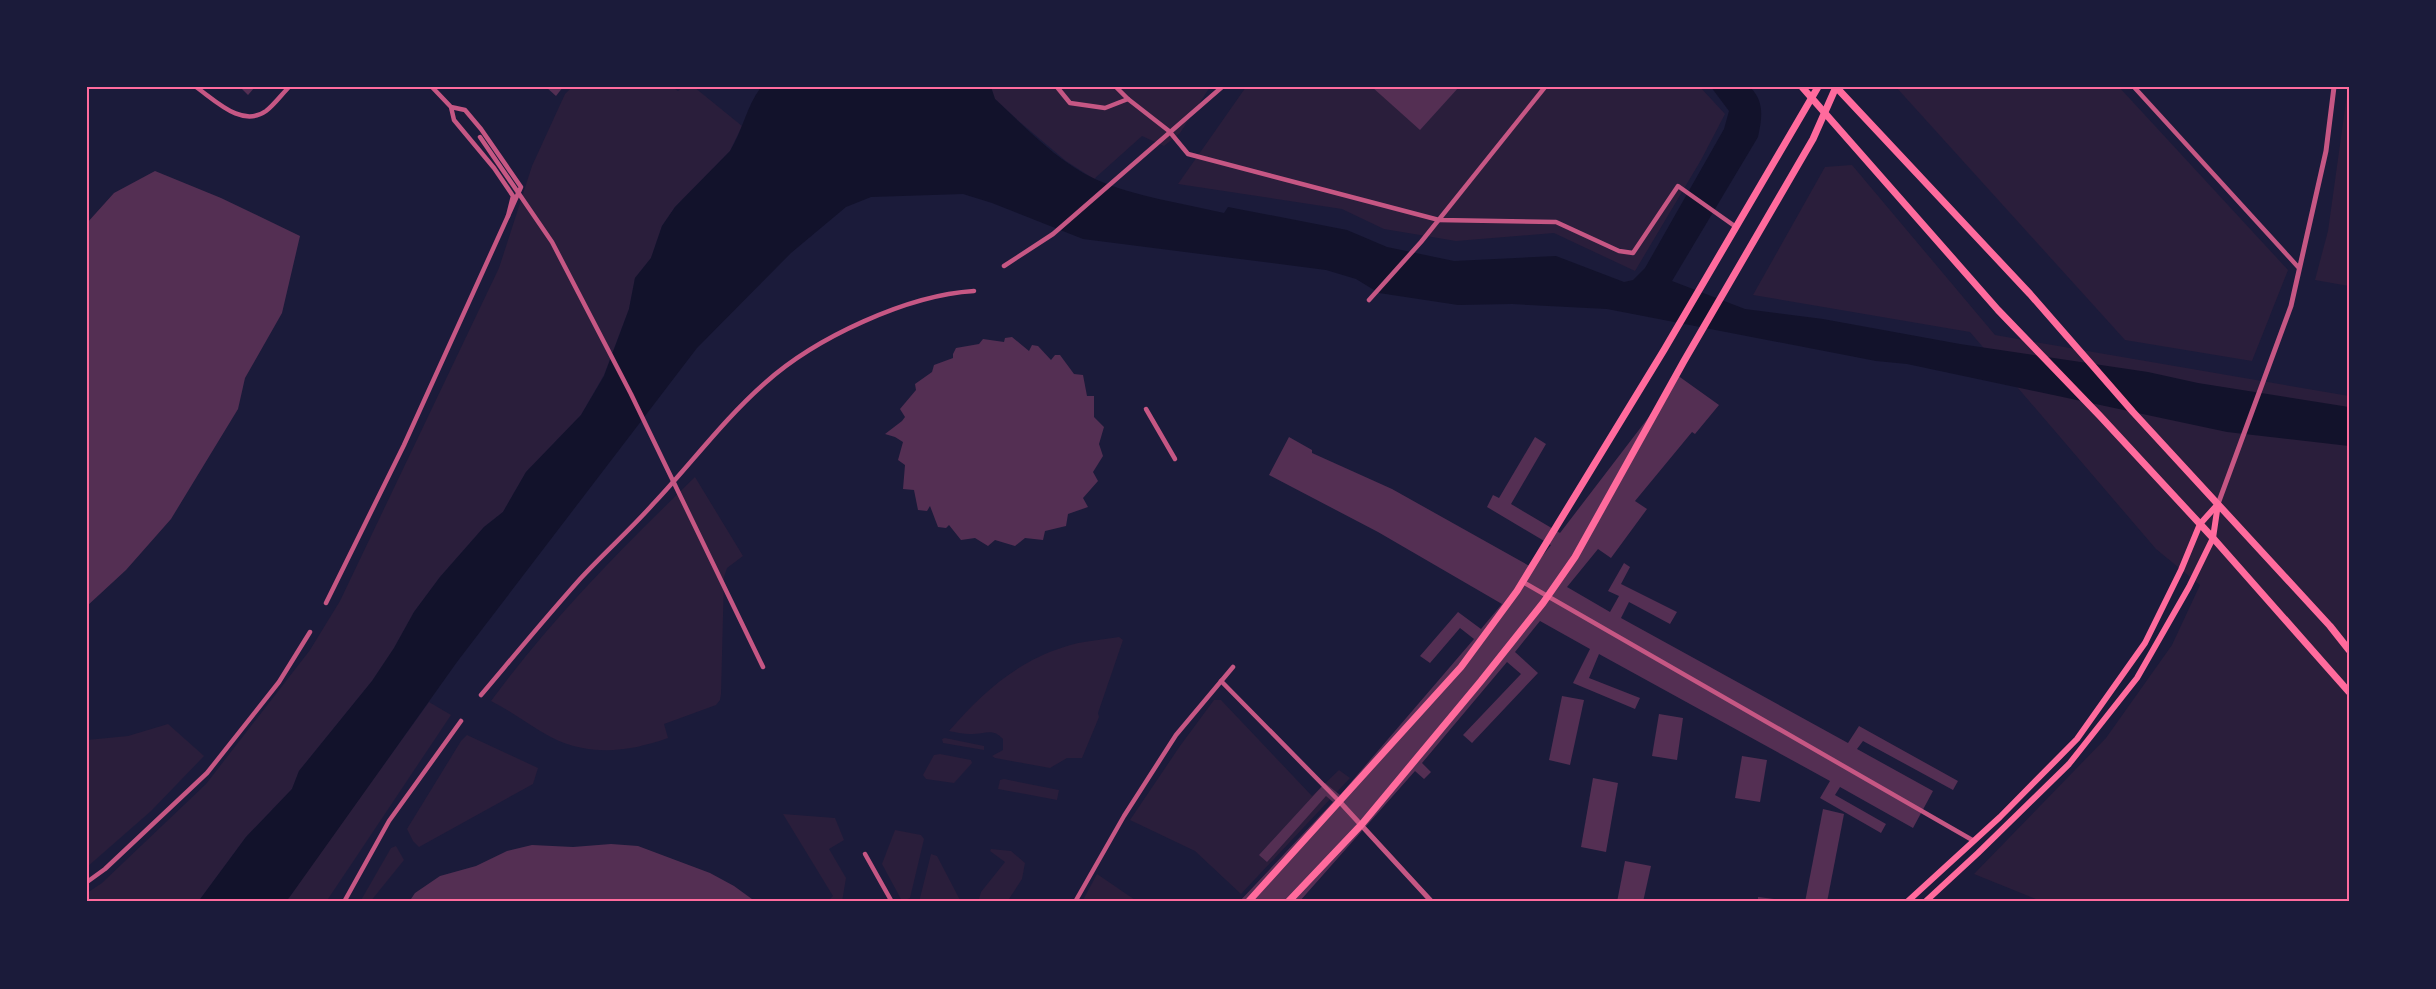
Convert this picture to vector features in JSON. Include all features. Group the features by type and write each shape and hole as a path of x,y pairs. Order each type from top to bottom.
{"main road":[{"path":"1802,87 1998,310 2213,538 2349,692"},
{"path":"1248,902 1461,667 1524,582 1664,350 1818,87"},
{"path":"1288,902 1362,824 1481,681 1548,597 1575,557 1684,361 1813,139 1836,87 2030,294 2133,412 2330,626 2349,650"},
{"path":"1907,902 1974,841 2077,739 2145,643 2181,570 2200,524 2218,504"},
{"path":"1925,902 1978,854 2069,764 2137,678 2189,587 2213,538 2218,504"}],"street":[{"path":"196,87 237,115 251,117 266,111 289,87"},
{"path":"326,603 404,445 521,187 465,110 451,106 432,87"},
{"path":"1057,87 1070,103 1105,108 1128,99"},
{"path":"1116,87 1169,131 1188,153 1439,220 1556,222 1619,251 1633,253 1678,186 1736,227"},
{"path":"1004,266 1053,234 1222,87"},
{"path":"1369,300 1421,242 1545,87"},
{"path":"2134,87 2299,268"},
{"path":"2218,504 2291,306 2326,151 2334,87"},
{"path":"451,106 454,120 495,168 513,196 508,216"},
{"path":"480,137 552,242 631,394 763,667"},
{"path":"960,292 968,287"},
{"path":"481,695 582,577 654,504 738,409 766,381 797,359 887,311 924,299 974,291"},
{"path":"1146,409 1175,459"},
{"path":"1524,582 1974,841"},
{"path":"87,882 105,869 207,773 279,682 310,632"},
{"path":"1075,902 1124,816 1176,735 1233,667"},
{"path":"1221,681 1362,824 1432,902"},
{"path":"344,902 389,821 461,721"},
{"path":"865,854 892,902"}],"shaded area":[{"path":"572,87 672,87 678,91 683,87 694,87 742,126 730,151 675,207 662,226 651,258 635,278 629,309 604,375 581,415 526,472 503,512 484,527 440,577 414,612 372,681 299,771 292,789 246,837 198,902 87,902 87,893 102,883 206,784 310,650 340,601 499,268 532,166 565,94"},
{"path":"761,87 991,87 995,99 1068,163 1095,179 1126,190 1224,213 1228,207 1347,230 1387,247 1454,261 1556,256 1624,282 1633,280 1645,268 1724,129 1729,111 1711,87 1750,87 1758,98 1761,110 1758,137 1672,281 1745,309 1823,319 1960,344 2148,372 2198,383 2349,407 2349,446 2227,432 1907,364 1876,361 1607,309 1512,304 1458,305 1379,293 1356,279 1326,270 1083,239 963,194 871,197 846,207 791,253 697,348 457,662 289,898 285,902 198,902 246,837 292,789 299,771 372,681 414,612 440,577 484,527 503,512 526,472 581,415 604,376 629,309 635,278 651,258 662,226 675,207 730,151"},
{"path":"991,87 1210,87 1180,133 1164,146 1142,136 1094,179 1066,161 1021,123 995,99"},
{"path":"1246,87 1700,87 1725,114 1701,160 1635,271 1554,233 1456,241 1384,229 1342,209 1178,184"},
{"path":"1896,87 2119,87 2288,270 2252,361 2125,340"},
{"path":"2348,87 2349,286 2315,280 2328,231"},
{"path":"1852,165 1995,335 2349,396 2349,902 2043,902 1974,874 2106,738 2172,645 2200,585 2156,549 1970,332 1753,295 1825,167"},
{"path":"695,477 743,556 727,568 724,577 721,694 716,705 664,724 668,738 627,749 600,750 586,749 559,741 491,701 563,612 614,557"},
{"path":"1119,637 1123,640 1098,713 1099,717 1082,758 1067,758 1050,768 995,758 992,756 1003,750 1003,739 999,735 991,732 970,734 949,731 987,692 1030,661 1071,645"},
{"path":"1214,700 1221,700 1312,796 1339,770 1350,778 1241,894 1195,851 1130,820"},
{"path":"429,702 451,715 326,902 285,902"},
{"path":"168,724 204,756 151,811 87,867 87,740 128,736"},
{"path":"467,735 538,768 533,784 419,847 407,829 461,741"},
{"path":"942,739 984,746 984,750 943,743"},
{"path":"934,755 971,760 972,763 954,783 926,779 923,775"},
{"path":"1000,780 1059,790 1057,800 998,789"},
{"path":"783,814 835,818 844,840 829,849 846,878 842,902 827,902 833,896"},
{"path":"895,830 921,835 924,839 910,898 902,901 882,864"},
{"path":"396,846 404,860 370,902 360,902 391,848"},
{"path":"991,849 1011,851 1025,863 1022,879 1007,902 978,902 981,892 1005,862 990,851"},
{"path":"931,854 937,856 961,902 919,902"},
{"path":"1097,874 1138,902 1082,902"}],"building":[{"path":"240,87 255,87 248,95"},
{"path":"546,87 563,87 556,96"},
{"path":"1372,87 1459,87 1420,130"},
{"path":"155,171 221,198 300,236 282,313 245,378 238,409 171,519 126,570 87,606 87,223 114,193"},
{"path":"1012,337 1029,351 1032,345 1038,346 1051,360 1055,355 1060,355 1074,374 1083,375 1087,396 1094,396 1094,417 1104,427 1099,444 1103,456 1093,472 1098,481 1083,498 1088,507 1068,514 1066,526 1045,531 1043,540 1025,538 1015,546 995,540 988,546 975,538 961,540 949,525 946,528 938,527 930,506 927,511 918,510 914,490 903,489 905,465 898,460 903,442 885,434 905,417 900,409 916,390 915,384 932,372 934,365 953,358 956,348 979,344 983,339 1004,342 1005,338"},
{"path":"1677,375 1719,405 1695,434 1692,432 1635,501 1647,509 1611,558 1598,549 1567,587 1610,612 1619,596 1608,591 1624,563 1630,567 1621,584 1677,612 1670,624 1629,602 1621,618 1848,743 1859,726 1958,781 1953,790 1863,741 1857,749 1933,791 1913,828 1840,787 1835,795 1886,824 1881,833 1820,798 1830,781 1599,654 1589,678 1640,698 1635,709 1573,683 1590,649 1540,621 1515,652 1538,673 1472,743 1463,735 1521,674 1507,662 1422,763 1431,772 1424,779 1415,771 1299,902 1239,902 1333,802 1326,796 1267,862 1259,855 1325,783 1340,795 1474,639 1460,628 1430,663 1420,656 1458,612 1481,629 1502,604 1378,532 1269,475 1289,437 1312,450 1312,453 1392,489 1533,568 1551,545 1487,507 1493,495 1499,498 1535,437 1546,444 1511,504 1560,533 1658,405 1657,403"},
{"path":"1562,696 1584,700 1570,765 1549,760"},
{"path":"1659,714 1683,718 1677,760 1652,756"},
{"path":"1742,756 1767,760 1760,802 1735,798"},
{"path":"1593,778 1618,783 1606,852 1581,847"},
{"path":"1823,809 1844,814 1827,902 1805,902"},
{"path":"611,844 638,846 710,873 734,886 756,902 409,902 415,893 440,876 476,866 507,851 532,845 573,847"},
{"path":"1625,861 1651,866 1643,902 1617,902"},
{"path":"1758,897 1781,900 1781,902 1758,902"}]}
